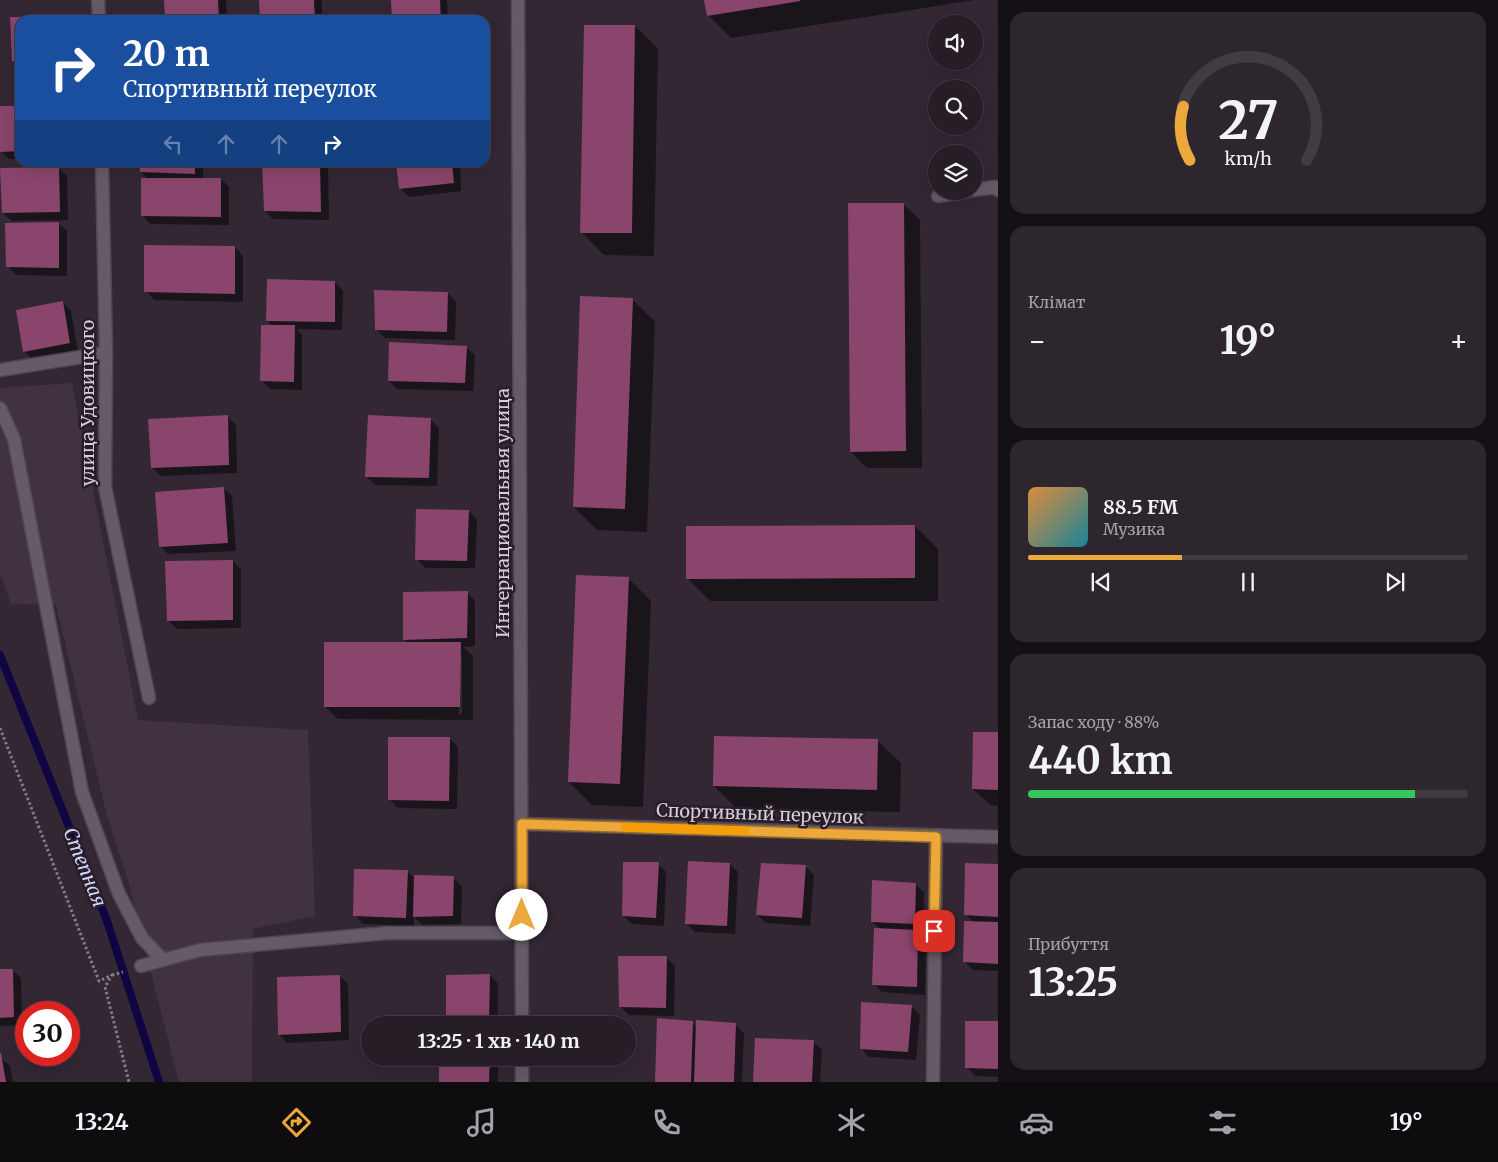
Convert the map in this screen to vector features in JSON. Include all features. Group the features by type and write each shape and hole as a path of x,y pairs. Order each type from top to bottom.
{"street":[{"path":"98,0 99,15"},
{"name":"Интернациональная улица","path":"518,0 522,1016"},
{"name":"улица Удовицкого","path":"102,167 106,353 105,487 149,698"},
{"path":"983,189 995,187 998,190"},
{"path":"0,370 106,353"},
{"path":"0,408 14,439 82,792 119,894 142,938 163,960"},
{"name":"Спортивный переулок","path":"522,824 998,838"},
{"path":"933,1082 936,837"},
{"path":"141,966 200,950 387,933 522,933"},
{"path":"522,1066 522,1082"}],"path":[{"path":"0,728 99,980 112,975 105,987 129,1082"}],"shaded area":[{"path":"72,383 138,720 308,730 315,916 253,929 252,1082 179,1082 129,884 106,812 56,605 11,604 0,574 0,388"}],"building":[{"path":"164,0 218,0 219,15 165,15"},
{"path":"259,0 314,0 315,15 260,15"},
{"path":"391,0 440,0 441,15 392,15"},
{"path":"704,0 800,0 800,1 707,16"},
{"path":"10,17 15,17 15,61 12,61"},
{"path":"584,25 635,25 632,233 580,233"},
{"path":"0,106 15,106 15,151 0,152"},
{"path":"59,167 60,212 2,213 0,168"},
{"path":"140,167 195,167 195,174 140,172"},
{"path":"262,167 320,167 321,212 264,211"},
{"path":"397,167 452,167 454,183 399,189"},
{"path":"141,178 221,178 221,217 141,216"},
{"path":"848,203 904,203 906,451 850,452"},
{"path":"59,222 59,268 6,267 5,223"},
{"path":"144,245 235,246 235,294 144,292"},
{"path":"267,279 335,281 335,322 266,321"},
{"path":"374,290 448,292 447,332 375,330"},
{"path":"580,296 633,298 625,509 573,507"},
{"path":"63,301 70,343 23,352 16,310"},
{"path":"261,325 295,325 294,382 260,381"},
{"path":"389,342 467,346 465,383 388,381"},
{"path":"228,415 229,465 151,468 148,419"},
{"path":"368,415 431,418 429,478 365,477"},
{"path":"224,487 228,543 159,547 155,492"},
{"path":"416,509 469,510 467,561 415,560"},
{"path":"915,525 915,578 686,579 686,526"},
{"path":"233,560 233,620 167,621 165,561"},
{"path":"576,575 629,577 620,784 568,782"},
{"path":"468,591 467,638 403,640 403,592"},
{"path":"324,642 461,642 460,707 324,707"},
{"path":"973,732 998,732 998,790 972,789"},
{"path":"714,736 878,739 877,790 713,786"},
{"path":"388,737 450,737 449,801 388,800"},
{"path":"688,861 730,863 727,926 685,924"},
{"path":"623,862 659,862 656,918 622,916"},
{"path":"761,863 806,865 802,918 756,915"},
{"path":"965,863 998,864 998,917 964,915"},
{"path":"354,869 408,870 406,918 353,916"},
{"path":"414,875 454,876 453,916 413,917"},
{"path":"872,880 916,883 915,924 871,922"},
{"path":"964,921 998,922 998,964 963,962"},
{"path":"874,928 918,930 917,987 872,985"},
{"path":"618,956 667,956 666,1008 619,1007"},
{"path":"0,969 13,969 14,1017 0,1018"},
{"path":"490,974 489,1016 446,1016 446,975"},
{"path":"340,975 341,1032 278,1035 277,977"},
{"path":"861,1002 912,1005 908,1052 860,1049"},
{"path":"657,1018 693,1021 691,1082 655,1082"},
{"path":"696,1020 736,1023 734,1082 694,1082"},
{"path":"965,1021 998,1021 998,1069 965,1068"},
{"path":"755,1038 814,1040 812,1082 753,1082"},
{"path":"1,1053 6,1082 0,1082"},
{"path":"439,1066 490,1066 489,1082 439,1082"}],"waterway":[{"name":"Степная","path":"0,655 107,921 159,1082"}],"slow traffic":[{"path":"625,827 745,831"}],"route":[{"path":"522,915 522,824 936,837 934,931"}]}
